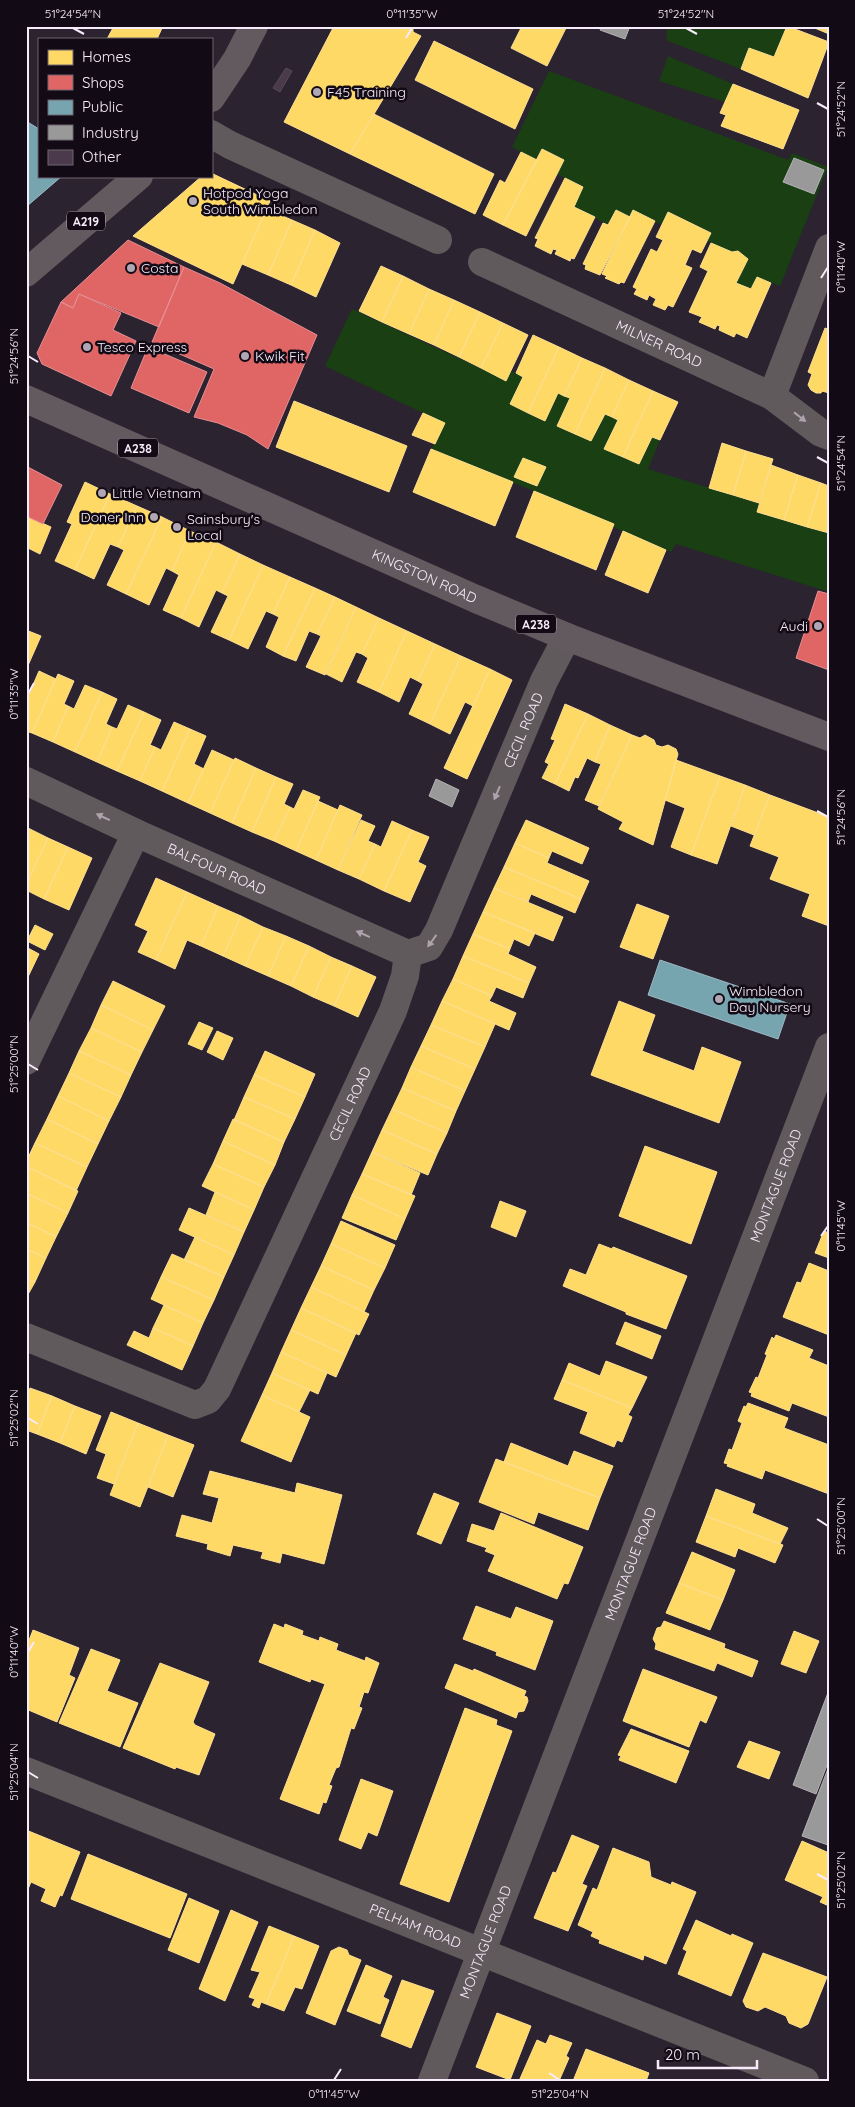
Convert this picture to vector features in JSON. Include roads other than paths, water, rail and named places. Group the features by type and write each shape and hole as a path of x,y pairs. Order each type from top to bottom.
{"main road":[{"path":"212,96 237,59 254,26"},
{"name":"A219","path":"29,269 136,178"},
{"name":"KINGSTON ROAD","path":"26,399 250,497 380,557 567,637 829,737"}],"street":[{"path":"212,135 230,145 438,240"},
{"path":"772,396 829,248"},
{"name":"MILNER ROAD","path":"482,262 772,396 820,433 829,436"},
{"name":"CECIL ROAD","path":"26,1337 195,1405 208,1400 217,1389 392,1011 405,976 408,954 429,947 439,930 544,681 567,637"},
{"name":"BALFOUR ROAD","path":"26,781 136,833 408,954"},
{"path":"26,1061 136,833"},
{"name":"MONTAGUE ROAD","path":"432,2081 829,1047"},
{"name":"PELHAM ROAD","path":"26,1771 805,2081"}],"place":[{"name":"F45 Training","path":"317,92"},
{"name":"Hotpod Yoga South Wimbledon","path":"193,201"},
{"name":"Costa","path":"131,268"},
{"name":"Tesco Express","path":"87,347"},
{"name":"Kwik Fit","path":"245,356"},
{"name":"Little Vietnam","path":"102,493"},
{"name":"Doner Inn","path":"154,517"},
{"name":"Sainsbury's Local","path":"177,527"},
{"name":"Audi","path":"818,626"},
{"name":"Wimbledon Day Nursery","path":"719,999"}]}
